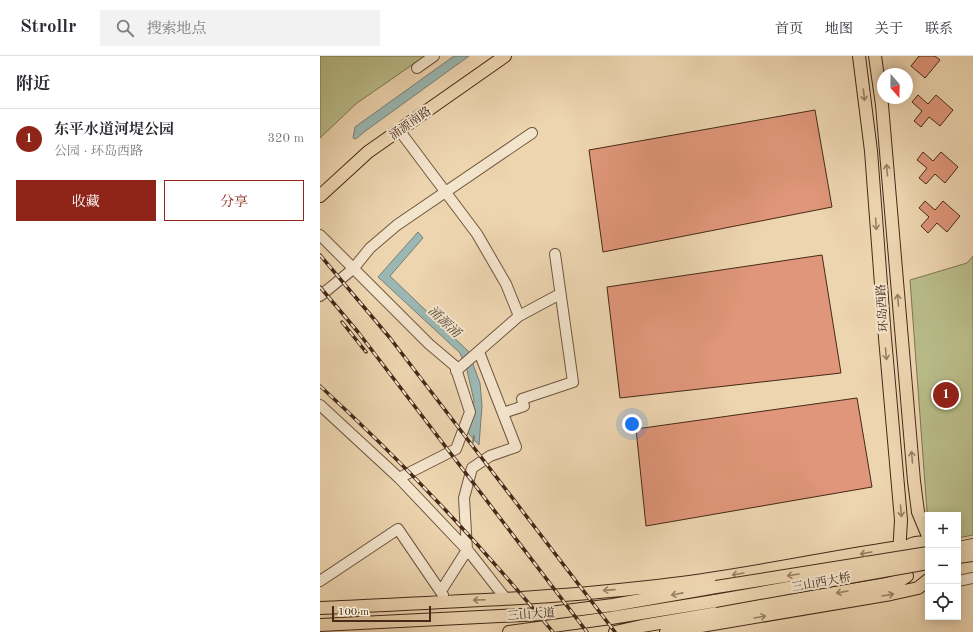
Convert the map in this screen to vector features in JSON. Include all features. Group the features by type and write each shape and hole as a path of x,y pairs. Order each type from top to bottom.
{"main road":[{"name":"涌源南路","path":"320,189 338,171 370,146 495,56"},
{"name":"涌源南路","path":"320,196 368,152 505,56"},
{"name":"环岛西路","path":"859,56 871,151 885,338 902,527 900,561 901,567 907,576"},
{"name":"环岛西路","path":"875,56 882,105 914,484 918,512 925,529"},
{"path":"898,485 914,484"},
{"path":"320,608 344,607 444,596 506,599 674,584 901,548 915,542 925,544"},
{"path":"961,547 973,545"},
{"name":"三山西大桥","path":"716,587 925,553"},
{"path":"961,557 973,555"},
{"name":"三山西大桥","path":"714,601 925,564"},
{"path":"615,632 650,624 887,584 901,580 907,576 914,580 925,579"},
{"path":"666,632 891,594 918,588 925,582"},
{"name":"三山大道","path":"320,625 542,614 613,605 716,587"},
{"name":"三山大道","path":"509,632 603,620 714,601"},
{"path":"344,607 419,620"}],"street":[{"path":"417,68 434,56"},
{"path":"399,130 477,234 506,284 519,316"},
{"path":"320,296 353,269 370,248 397,225 532,133"},
{"path":"320,235 353,269 459,369 470,412 456,449 399,478"},
{"path":"503,413 524,406 522,399 573,382 555,254"},
{"path":"459,369 519,316 560,294"},
{"path":"320,581 398,529 444,596 466,550 464,498 472,468 490,456 516,447 503,413 476,354"},
{"path":"320,405 399,478 466,550 506,599"},
{"path":"961,580 973,578"}],"green space":[{"path":"320,56 425,56 357,103 320,138"},
{"path":"973,256 973,535 961,537 961,512 927,511 910,280 967,263"}],"water":[{"path":"454,56 469,56 356,139 353,138 355,127"},
{"path":"418,232 423,238 390,276 468,351 480,383 482,406 479,445 468,433 474,401 467,370 460,353 378,277"}],"building":[{"path":"919,56 935,56 940,60 925,78 911,66"},
{"path":"918,95 928,104 936,95 953,110 940,126 929,117 921,127 914,121 922,111 913,103"},
{"path":"815,110 832,207 603,252 589,150"},
{"path":"923,152 933,161 941,152 958,167 945,183 935,174 926,184 919,178 927,168 917,160"},
{"path":"925,201 935,210 943,201 960,216 947,232 937,223 928,233 921,226 929,217 919,208"},
{"path":"822,255 841,373 620,398 607,287"},
{"path":"857,398 872,487 646,526 636,429"}],"waterway":[{"name":"涌源涌","path":"473,442 474,436"}],"railway":[{"path":"320,255 390,338 615,632"},
{"path":"320,287 358,332 587,632"},
{"path":"342,322 366,352"},
{"path":"320,386 381,444 441,505 470,536 553,632"}],"place":[{"name":"东平水道河堤公园","path":"946,395"}]}
